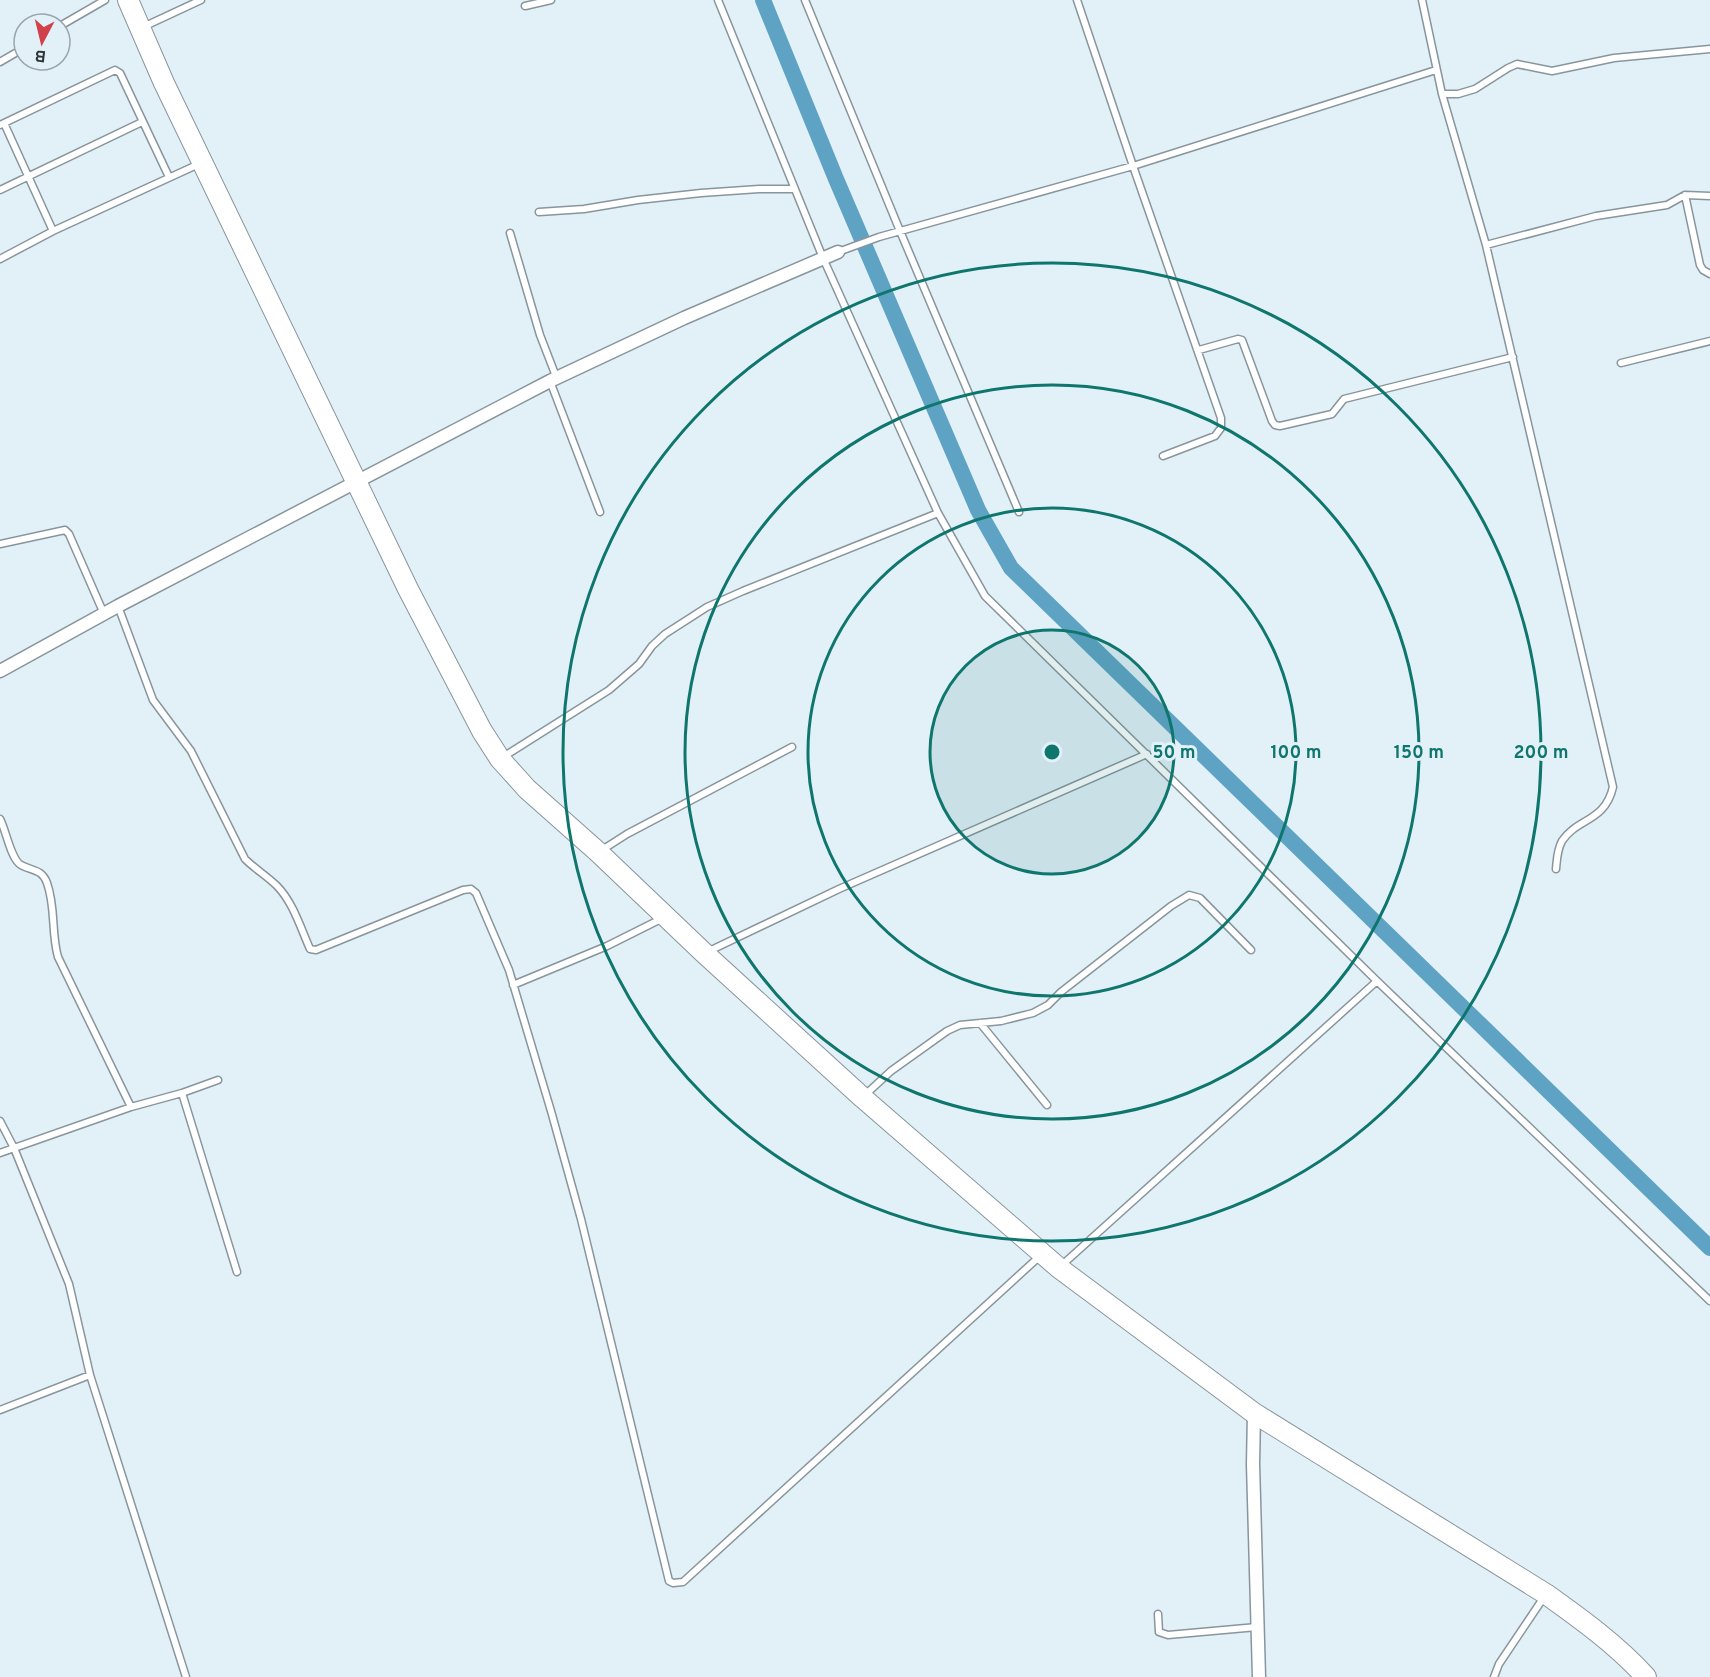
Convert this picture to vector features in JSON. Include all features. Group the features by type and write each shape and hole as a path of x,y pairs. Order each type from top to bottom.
{"main road":[{"path":"128,0 202,162 408,589 482,731 500,759 527,789 598,852 862,1098 1059,1268 1254,1413 1546,1594 1594,1629 1646,1677"}],"street":[{"path":"0,671 118,606 553,380 684,318 838,252"},
{"path":"1254,1413 1253,1464 1259,1677"}],"lane":[{"path":"72,19 105,0"},
{"path":"139,28 201,0"},
{"path":"525,6 551,0"},
{"path":"718,0 823,258 938,513 985,596 1377,981 1710,1301"},
{"path":"805,0 1019,512"},
{"path":"1077,0 1221,418 1221,428 1215,436 1163,456"},
{"path":"1422,0 1442,94 1486,244 1613,787 1611,798 1602,810 1564,839 1557,853 1556,869"},
{"path":"1442,94 1458,94 1475,90 1517,64 1552,71 1614,58 1710,49"},
{"path":"53,231 2,124 115,70 120,73 169,177"},
{"path":"838,252 879,237 1133,166 1436,70"},
{"path":"0,190 142,122"},
{"path":"0,259 53,231 202,162"},
{"path":"539,212 701,193 794,189"},
{"path":"1486,244 1596,216 1667,205 1685,195 1710,196"},
{"path":"1685,195 1700,265 1710,274"},
{"path":"510,233 553,380 600,512"},
{"path":"1199,350 1238,339 1242,340 1272,421 1275,425 1280,426 1332,414 1344,399 1513,357"},
{"path":"1621,363 1710,341"},
{"path":"500,759 609,690 639,664 652,646 665,634 707,608 743,591 938,513"},
{"path":"0,544 65,530 69,534 104,614"},
{"path":"118,606 153,700 191,751 245,859 278,887 310,949 316,950 463,890 471,889 476,893 509,970 581,1219 667,1575 673,1583 682,1582 1043,1254"},
{"path":"598,852 627,834 792,747"},
{"path":"704,953 839,889 1147,754"},
{"path":"0,819 14,857 20,865 40,872 46,880 54,908 54,938 58,957 131,1107"},
{"path":"862,1098 891,1071 947,1031 960,1025 1015,1018 1033,1013 1048,1005 1060,992 1171,906 1189,895 1200,898 1251,950"},
{"path":"513,985 607,946 666,916"},
{"path":"1059,1268 1377,981"},
{"path":"980,1023 1047,1105"},
{"path":"0,1154 131,1107 218,1080"},
{"path":"182,1093 237,1272"},
{"path":"0,1121 14,1149 69,1284 90,1375 186,1677"},
{"path":"0,1410 90,1375"},
{"path":"1494,1677 1499,1664 1546,1594"},
{"path":"1158,1614 1159,1632 1168,1635 1258,1627"}],"waterway":[{"path":"763,0 836,179 978,510 1011,568 1710,1248"}]}
